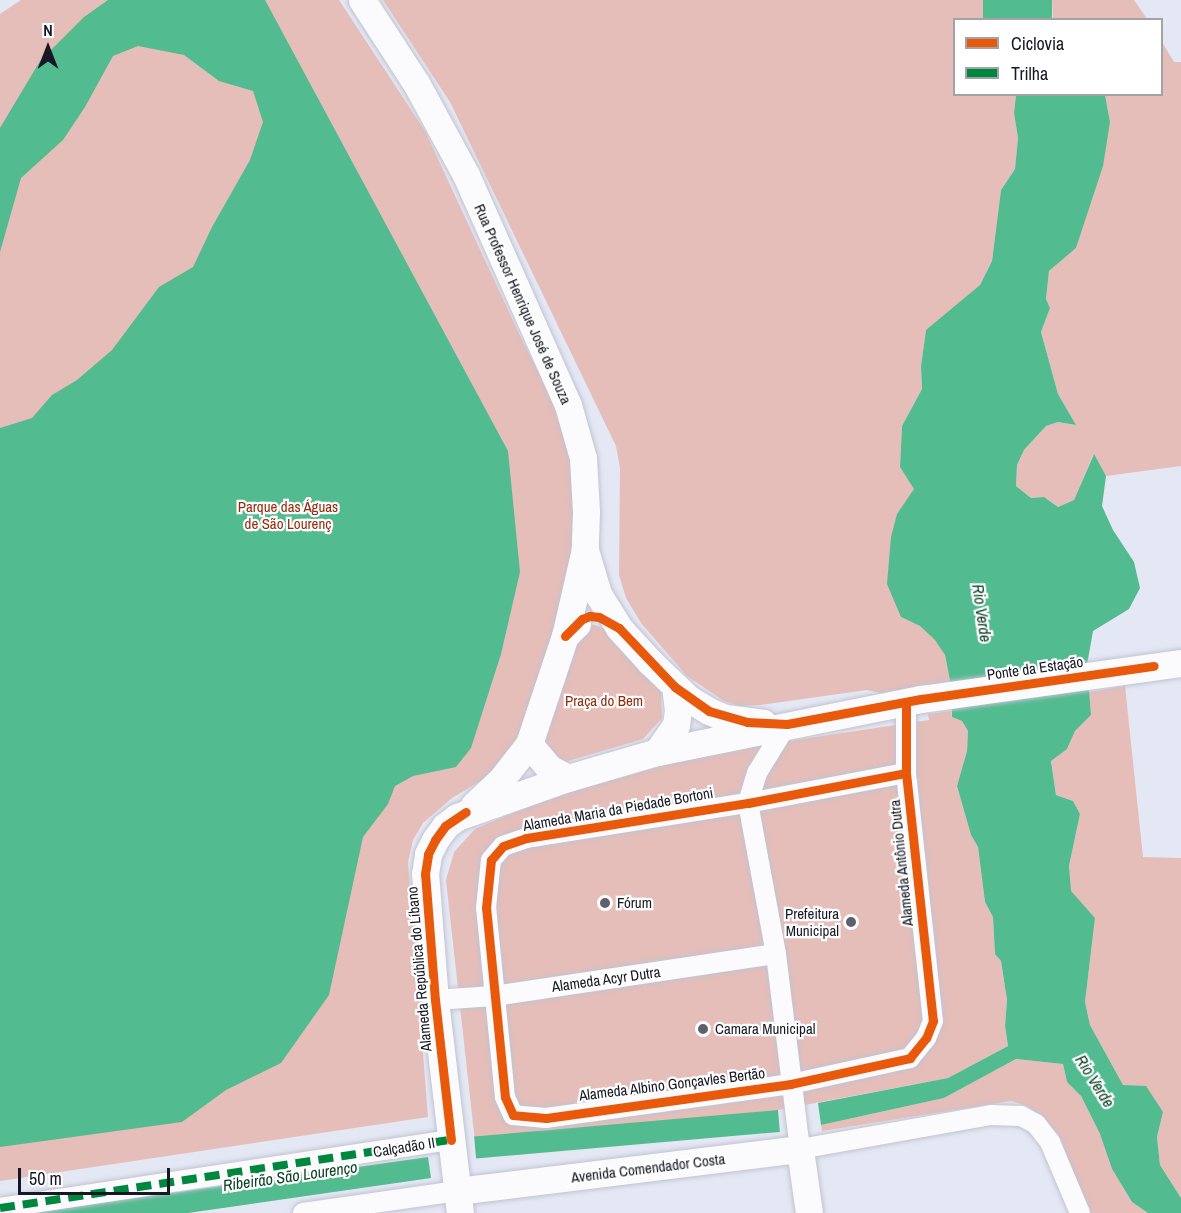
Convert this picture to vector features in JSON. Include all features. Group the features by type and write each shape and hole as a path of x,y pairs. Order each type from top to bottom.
{"main road":[{"name":"Rua Professor Henrique José de Souza","path":"362,0 416,83 466,175 568,405 583,458 585,549 565,636"},
{"path":"585,549 598,594 619,628 675,687 689,699 725,718 787,724"},
{"path":"466,812 500,781 529,744 565,636 582,620 590,616 599,617 619,628"},
{"name":"Ponte da Estação","path":"914,701 1181,663"},
{"path":"657,752 676,725 678,710 675,687"},
{"name":"Alameda Maria da Piedade Bortoni","path":"466,812 568,778 657,752 787,724 914,701"},
{"path":"529,744 549,768 568,778"},
{"name":"Alameda República do Líbano","path":"459,1202 435,1000 426,891 428,854 445,826 466,812"},
{"path":"800,1149 809,1213"},
{"name":"Avenida Comendador Costa","path":"459,1202 800,1149"}],"street":[{"name":"Alameda Antônio Dutra","path":"914,701 906,773 933,1021"},
{"path":"787,724 757,773 748,802 776,954 800,1149"},
{"name":"Alameda Maria da Piedade Bortoni","path":"494,996 486,908 491,860 503,846 526,838 748,802 906,773"},
{"name":"Alameda Acyr Dutra","path":"435,1000 494,996 776,954"},
{"name":"Alameda Albino Gonçavles Bertão","path":"494,996 505,1096 513,1115 546,1118 791,1084 910,1058 926,1038 933,1021"},
{"name":"Avenida Comendador Costa","path":"800,1149 991,1115 1021,1116 1036,1124 1050,1142 1080,1213"},
{"name":"Calçadão II","path":"0,1208 451,1140"},
{"name":"Avenida Comendador Costa","path":"303,1213 459,1202"}],"green space":[{"name":"Parque das Águas de São Lourenç","path":"21,0 339,0 425,131 523,342 565,423 580,488 568,589 514,749 487,777 452,798 423,823 413,840 408,862 428,1117 0,1181 0,14"},
{"path":"383,0 983,0 987,18 953,18 953,96 1016,96 1014,113 1018,138 1015,169 1001,190 992,261 980,285 926,331 921,366 922,389 902,426 900,467 915,489 897,514 901,617 920,626 936,640 945,655 951,686 890,695 867,690 740,706 724,701 687,676 641,623 626,598 619,575 620,468 616,446 450,102"},
{"path":"1052,0 1134,0 1146,18 1053,18"},
{"path":"1163,44 1174,62 1181,62 1181,466 1106,476 1093,455 1074,500 1058,507 1044,497 1031,498 1016,486 1017,465 1024,450 1046,426 1058,422 1076,425 1058,394 1041,332 1050,308 1046,299 1049,271 1076,248 1110,122 1105,96 1163,96"},
{"name":"Praça do Bem","path":"595,625 602,628 654,682 661,692 662,718 643,739 561,763 538,748 570,644 587,626"},
{"path":"1125,686 1143,857 1181,858 1181,1198 1160,1165 1157,1137 1163,1112 1123,1085 1090,1025 1085,1002 1095,918 1070,891 1069,866 1080,814 1073,801 1056,795 1051,760 1067,749 1075,731 1091,715 1089,692"},
{"path":"951,711 952,717 962,721 968,731 967,751 957,786 971,835 978,847 985,902 993,917 995,954 1001,961 1007,1000 1005,1026 1008,1046 948,1078 778,1110 476,1151 446,880 454,852 475,829 549,798 665,765 742,748 929,720 928,714"},
{"path":"1016,1059 1063,1064 1067,1082 1081,1096 1100,1134 1112,1169 1132,1202 1148,1213 1089,1213 1060,1138 1043,1117 1027,1106 1011,1101 822,1131 821,1125 944,1098"}],"water":[{"name":"Parque das Águas de São Lourenç","path":"108,0 265,0 508,451 520,572 501,654 471,748 456,767 413,776 395,786 388,804 363,837 329,995 281,1063 226,1090 182,1122 0,1147 0,428 32,418 52,395 77,380 112,350 159,287 193,267 212,227 250,160 263,122 253,91 219,81 184,55 138,46 113,56 85,107 63,140 21,178 0,252 0,128 40,61 84,17"},
{"path":"983,0 1052,0 1052,18 983,18"},
{"name":"Rio Verde","path":"1016,96 1105,96 1110,122 1103,166 1076,248 1049,271 1046,299 1050,308 1041,332 1058,394 1076,425 1058,422 1046,426 1024,450 1017,465 1016,486 1031,498 1044,497 1058,507 1074,500 1094,454 1106,476 1102,506 1113,530 1134,562 1140,588 1129,609 1093,631 1087,665 1091,715 1075,731 1067,749 1051,761 1056,795 1073,801 1080,814 1069,866 1071,891 1095,918 1085,1002 1090,1025 1123,1085 1146,1086 1163,1112 1157,1137 1160,1165 1181,1198 1181,1213 1148,1213 1132,1202 1112,1169 1100,1134 1081,1096 1067,1082 1063,1064 1016,1059 944,1098 821,1125 818,1103 948,1078 1008,1046 1005,1026 1007,1000 1001,961 995,954 993,917 985,902 978,847 971,835 957,786 967,751 968,731 962,721 952,717 951,686 945,655 935,640 920,626 901,617 887,584 891,537 897,514 914,489 900,467 902,426 922,389 921,366 926,330 980,285 992,261 1001,190 1015,169 1018,138 1014,113"},
{"path":"778,1110 780,1132 476,1158 474,1137"},
{"path":"428,1157 431,1178 188,1213 29,1213"}],"marked path":[{"path":"0,1208 451,1140"}],"cycle path":[{"path":"565,636 582,619 590,616 599,617 619,628 675,687 709,711 747,722 787,724 921,699 1154,666"},
{"path":"906,702 906,773 933,1021 926,1038 910,1058 791,1084 546,1118 513,1115 505,1097 486,908 491,860 503,846 526,838 748,803 906,773"},
{"path":"451,1140 435,1000 425,874 428,854 435,840 445,826 466,812"}],"place":[{"name":"Fórum","path":"605,903"},
{"name":"Prefeitura Municipal","path":"851,922"},
{"name":"Camara Municipal","path":"703,1029"}],"water label":[{"name":"Ribeirão São Lourenço","path":"290,1176"}]}
